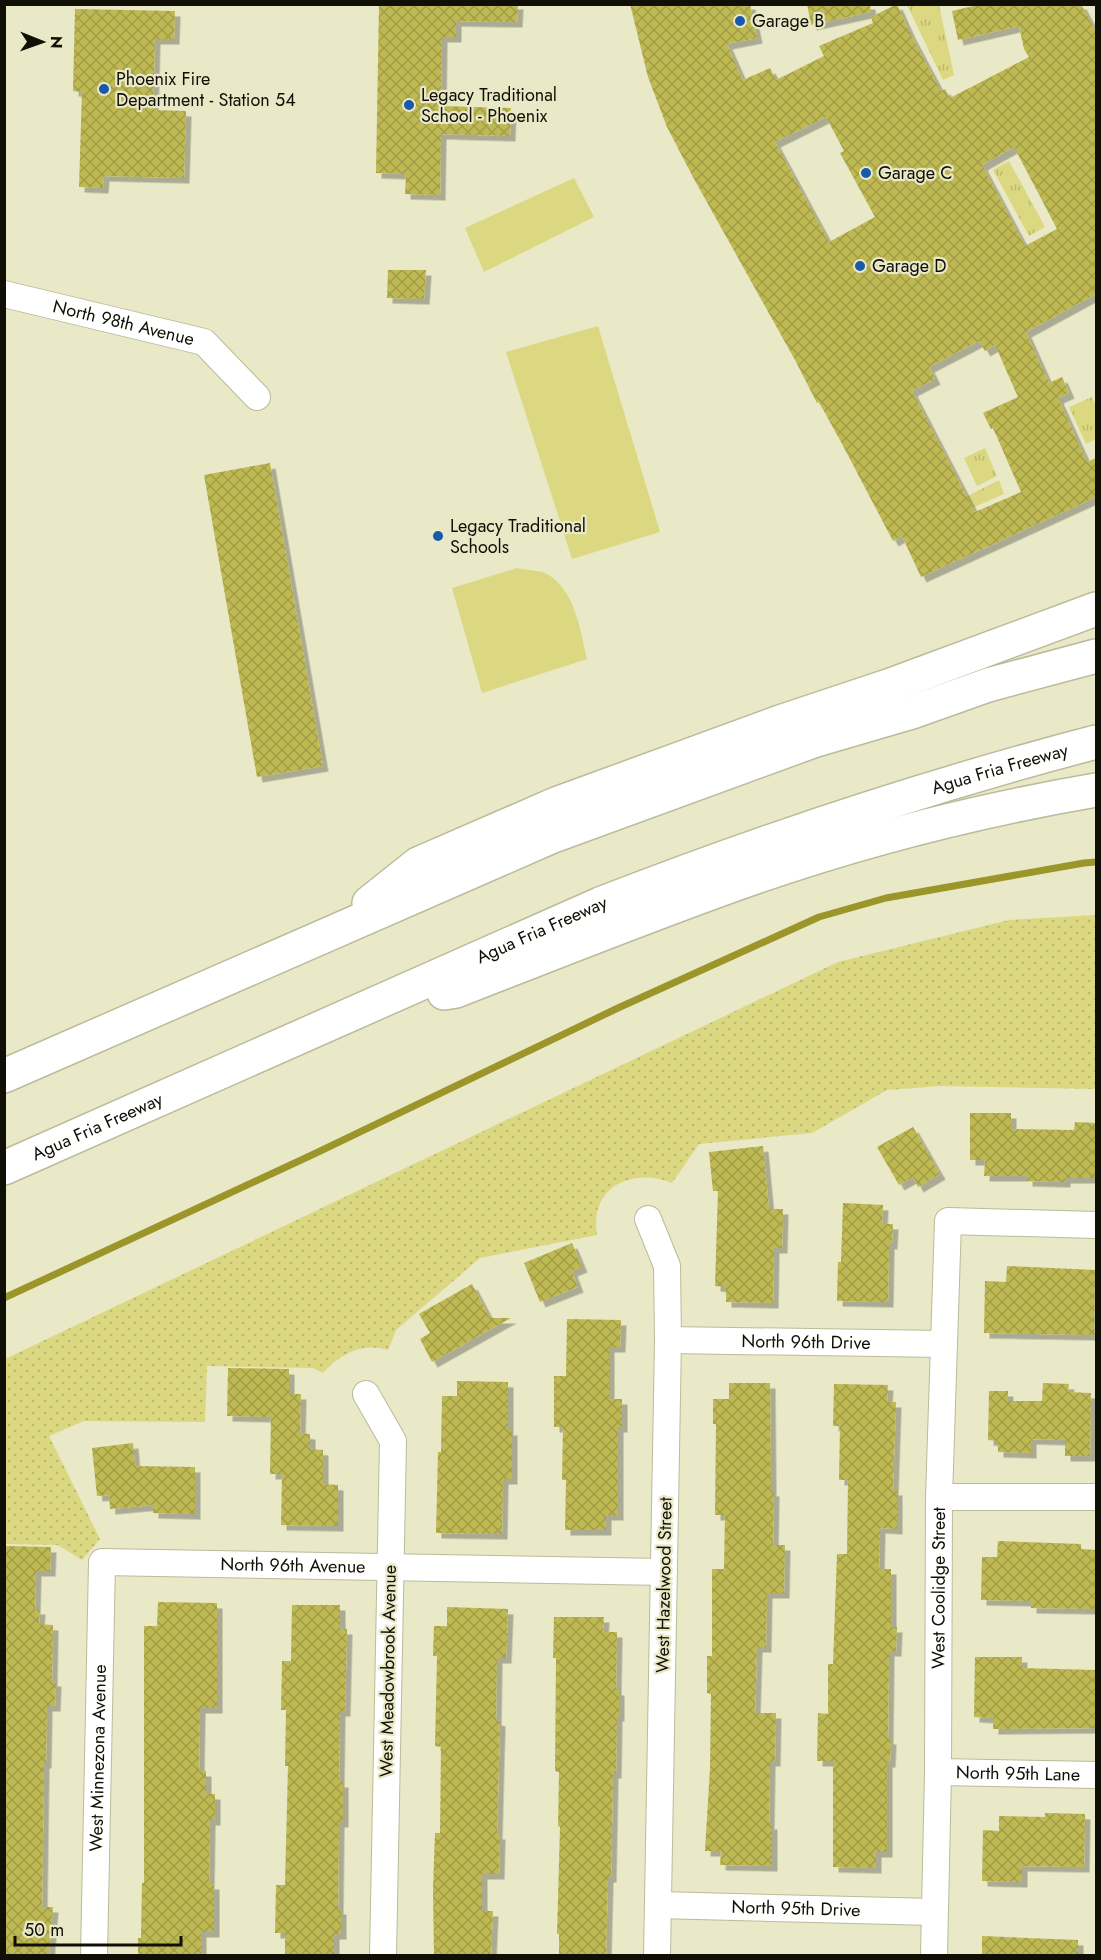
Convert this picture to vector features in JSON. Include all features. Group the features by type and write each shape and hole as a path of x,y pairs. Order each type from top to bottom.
{"highway":[{"path":"334,931 418,864 556,804 780,722 891,685 1096,609"},
{"path":"4,1076 553,836 792,748 912,712 988,685 1096,656"},
{"name":"Agua Fria Freeway","path":"4,1167 600,904 672,876 921,792 1096,742"},
{"path":"348,1014 456,991 719,890 856,845 985,810 1096,790"}],"street":[{"name":"North 98th Avenue","path":"4,294 204,342 257,397"},
{"name":"West Hazelwood Street","path":"648,1219 667,1266 668,1340 657,1956"},
{"name":"West Coolidge Street","path":"934,1956 938,1772 939,1497 948,1221 1096,1225"},
{"name":"North 96th Drive","path":"668,1340 944,1344"},
{"name":"West Meadowbrook Avenue","path":"366,1394 393,1441 383,1956"},
{"path":"939,1497 1096,1497"},
{"name":"North 96th Avenue","path":"102,1562 664,1572"},
{"name":"West Minnezona Avenue","path":"94,1956 102,1562"},
{"name":"North 95th Lane","path":"938,1772 1096,1775"},
{"name":"North 95th Drive","path":"658,1905 934,1912"}],"green space":[{"path":"907,5 939,5 954,75 943,80"},
{"path":"1009,161 1045,227 1029,236 993,170"},
{"path":"574,178 594,217 484,272 465,228"},
{"path":"598,326 660,532 572,559 506,352"},
{"path":"1092,397 1096,406 1096,439 1086,444 1069,407"},
{"path":"985,448 997,476 977,486 964,458"},
{"path":"999,480 1004,494 932,526 927,517"},
{"path":"517,568 545,573 563,589 575,611 587,659 482,693 452,588"},
{"path":"1096,915 1096,1089 941,1086 887,1090 812,1133 699,1144 672,1183 657,1179 629,1180 616,1185 607,1193 600,1204 596,1218 597,1235 480,1258 396,1330 388,1350 369,1348 352,1351 337,1360 323,1373 313,1368 207,1366 205,1422 84,1421 49,1436 100,1539 82,1560 58,1545 5,1544 5,1359 838,962 1009,920"}],"building":[{"name":"Legacy Traditional School - Phoenix","path":"379,4 518,4 517,22 456,21 456,37 442,37 441,106 511,108 510,136 441,134 440,195 405,194 406,174 376,173"},
{"path":"630,4 750,4 757,38 727,44 743,80 770,68 776,80 824,56 819,46 873,23 871,17 897,4 941,91 945,89 950,98 1029,57 1024,49 1019,26 958,40 952,11 982,4 1081,4 1096,32 1096,294 1026,332 1049,383 1062,377 1069,393 1058,398 1087,462 1096,458 1096,497 921,577 902,536 893,541 841,442 819,402 817,403 694,179 667,127 648,77","holes":["826,117 844,151 840,153 875,217 829,242 775,142","1014,147 1057,229 1025,246 982,165","979,341 985,351 995,345 1018,397 983,413 991,429 993,428 1021,492 975,512 912,391 935,379 929,367"]},
{"path":"807,4 870,4 871,12 811,25"},
{"name":"Phoenix Fire Department - Station 54","path":"75,9 175,11 174,39 155,39 153,110 186,111 184,178 104,176 103,188 79,187 82,92 73,91"},
{"path":"388,270 426,270 424,299 387,298"},
{"path":"270,463 323,766 257,777 204,475"},
{"path":"970,1113 1011,1113 1011,1129 1074,1130 1075,1122 1096,1123 1096,1178 1065,1178 1065,1182 1027,1181 1027,1176 984,1176 985,1160 970,1160"},
{"path":"913,1127 940,1174 918,1187 913,1177 899,1185 877,1147"},
{"path":"763,1146 769,1209 783,1209 782,1248 774,1248 773,1303 726,1302 726,1287 715,1286 718,1191 713,1191 709,1152"},
{"path":"843,1203 883,1205 882,1224 893,1224 892,1244 889,1244 888,1302 837,1301"},
{"path":"572,1243 582,1267 572,1271 578,1287 540,1302 524,1263"},
{"path":"1007,1266 1095,1270 1094,1335 984,1333 985,1281 1006,1282"},
{"path":"472,1284 490,1318 511,1318 432,1362 420,1339 430,1333 419,1314"},
{"path":"567,1319 621,1320 620,1347 609,1347 609,1399 622,1399 622,1427 618,1427 618,1515 606,1515 606,1530 565,1530 566,1480 562,1480 563,1427 554,1427 554,1376 566,1376"},
{"path":"228,1368 289,1369 289,1394 301,1394 300,1433 310,1434 310,1449 323,1450 323,1484 338,1485 338,1526 281,1525 282,1474 270,1474 271,1417 227,1416"},
{"path":"457,1381 508,1382 508,1430 512,1430 512,1479 503,1479 502,1534 436,1533 442,1396 457,1396"},
{"path":"729,1383 770,1383 771,1491 774,1491 773,1545 785,1545 784,1593 767,1593 766,1647 757,1647 755,1713 776,1713 775,1761 770,1761 769,1824 772,1824 772,1866 720,1865 721,1851 705,1851 710,1768 711,1694 707,1693 707,1656 712,1656 712,1569 724,1569 725,1515 715,1515 716,1424 713,1424 713,1399 729,1399"},
{"path":"1043,1383 1069,1384 1068,1392 1091,1393 1090,1456 1065,1456 1065,1440 1031,1439 1031,1453 998,1452 998,1441 988,1440 989,1391 1008,1391 1008,1401 1042,1401"},
{"path":"834,1384 888,1385 887,1402 896,1402 893,1490 897,1490 897,1529 880,1528 879,1569 891,1569 891,1627 897,1627 896,1651 889,1651 888,1739 891,1739 890,1762 887,1762 887,1852 876,1852 876,1868 833,1867 833,1761 817,1761 818,1713 828,1714 828,1664 833,1664 837,1554 847,1554 848,1480 839,1480 840,1426 833,1426"},
{"path":"133,1443 135,1466 195,1467 195,1514 153,1513 153,1505 110,1509 109,1495 97,1496 92,1448"},
{"path":"998,1541 1081,1544 1081,1549 1096,1550 1096,1609 1031,1608 1031,1601 981,1600 982,1557 997,1557"},
{"path":"4,1546 51,1547 50,1571 36,1571 35,1609 40,1609 39,1624 53,1625 52,1681 56,1681 55,1706 47,1706 46,1763 44,1763 42,1907 53,1907 49,1956 4,1956"},
{"path":"158,1602 217,1603 217,1708 200,1708 199,1771 206,1771 206,1794 215,1794 215,1820 210,1820 209,1884 214,1884 214,1932 201,1932 201,1956 138,1956 138,1938 141,1938 142,1883 144,1883 144,1626 157,1626"},
{"path":"292,1605 340,1605 340,1629 347,1629 345,1711 340,1711 339,1782 343,1782 343,1822 339,1822 338,1909 341,1909 341,1934 334,1934 334,1956 285,1956 285,1933 275,1933 276,1885 285,1885 288,1766 285,1766 286,1710 281,1710 282,1661 291,1661"},
{"path":"447,1607 508,1609 506,1658 497,1658 496,1720 500,1721 497,1834 500,1834 499,1874 482,1874 482,1911 493,1911 491,1956 434,1956 433,1889 435,1833 440,1833 441,1747 435,1746 437,1656 433,1656 434,1626 447,1626"},
{"path":"554,1617 604,1617 603,1632 617,1632 616,1690 619,1690 619,1716 617,1716 616,1773 613,1773 611,1877 608,1877 606,1956 559,1956 559,1934 557,1934 560,1827 558,1826 559,1772 555,1771"},
{"path":"975,1657 1022,1657 1022,1668 1096,1670 1096,1728 993,1729 993,1718 974,1717"},
{"path":"1045,1813 1085,1814 1084,1867 1022,1866 1022,1882 982,1881 983,1830 999,1831 999,1816 1045,1817"},
{"path":"982,1936 1078,1940 1078,1956 982,1956"}],"waterway":[{"path":"4,1298 314,1154 618,1008 819,917 886,898 1096,862"}],"place":[{"name":"Garage B","path":"740,21"},
{"name":"Phoenix Fire Department - Station 54","path":"104,89"},
{"name":"Legacy Traditional School - Phoenix","path":"409,105"},
{"name":"Garage C","path":"866,173"},
{"name":"Garage D","path":"860,266"},
{"name":"Legacy Traditional Schools","path":"438,536"}]}
